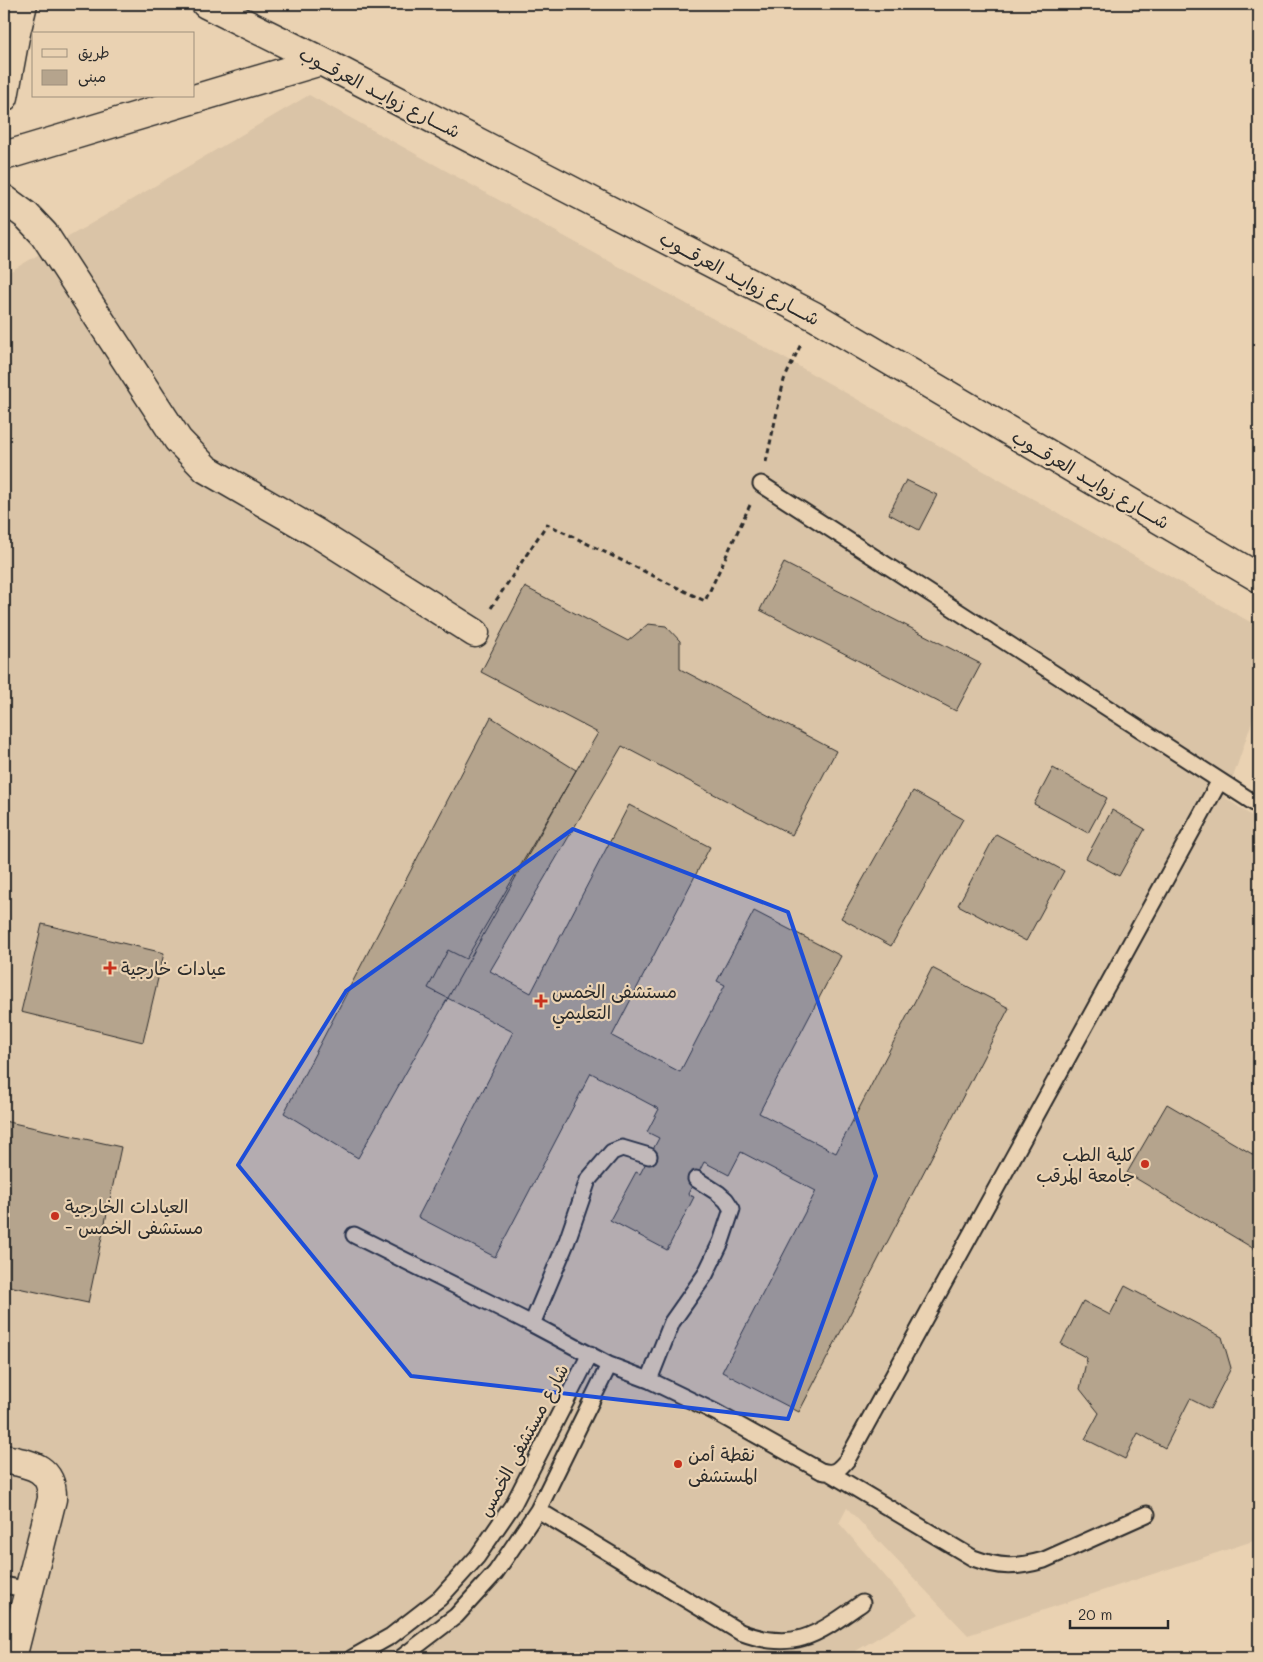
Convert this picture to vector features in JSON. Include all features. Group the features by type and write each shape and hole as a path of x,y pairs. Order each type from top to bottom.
{"street":[{"path":"4,97 14,36 23,4"},
{"name":"شــــارع زوايــد العرقـــوب","path":"206,4 814,316 1259,578"},
{"path":"4,156 321,62"},
{"path":"4,199 27,216 44,234 178,440 206,469 315,532 475,632"},
{"path":"4,1459 36,1466 44,1472 53,1489 52,1498 16,1588 12,1658"}],"lane":[{"path":"761,484 1219,782 1259,806"},
{"path":"830,1473 839,1470 852,1452 1219,782"},
{"path":"532,1324 567,1241 588,1180 612,1152 618,1149 622,1148 650,1156"},
{"path":"649,1380 672,1322 705,1275 731,1216 732,1209 726,1200 696,1179"},
{"path":"354,1235 532,1324 609,1365 649,1380 716,1412 821,1472 830,1473 973,1558 990,1564 1007,1567 1026,1566 1044,1560 1147,1514"},
{"name":"شارع مستشفى الخمس","path":"352,1658 391,1636 440,1598 477,1557 514,1503 590,1354"},
{"path":"401,1658 456,1616 496,1572 538,1510 609,1365"},
{"path":"538,1510 740,1632 758,1639 777,1642 810,1636 825,1629 862,1603"}],"path":[{"path":"475,632 547,524 705,601 761,484 784,380 814,316"}],"highlighted area":[{"path":"573,829 788,912 876,1176 788,1419 411,1376 238,1165 346,991"}],"shaded area":[{"path":"309,95 793,363 1259,627 1259,701 1226,798 1259,821 1259,1539 968,1635 847,1508 839,1523 918,1614 844,1658 4,1658 4,275"}],"building":[{"path":"906,480 937,495 919,530 889,514"},
{"path":"784,563 981,664 956,711 760,610"},
{"name":"مستشفى الخمس التعليمي","path":"525,587 628,641 648,624 666,626 680,641 680,669 836,751 792,835 622,746 490,971 531,993 629,805 710,847 612,1036 680,1072 725,985 717,981 754,911 841,956 759,1113 836,1153 932,968 1009,1008 799,1412 722,1372 816,1191 741,1152 729,1175 704,1162 688,1194 694,1197 667,1250 610,1220 636,1172 640,1174 659,1138 647,1132 659,1109 591,1073 495,1257 418,1217 513,1032 428,988 448,950 466,959 598,733 481,672"},
{"path":"491,717 576,770 358,1158 284,1113"},
{"path":"1053,768 1107,798 1088,833 1034,804"},
{"path":"913,791 963,819 891,946 841,918"},
{"path":"1112,810 1145,829 1119,876 1086,858"},
{"path":"996,834 1064,871 1026,941 958,905"},
{"path":"42,924 164,953 143,1042 21,1012"},
{"path":"1167,1104 1259,1158 1259,1243 1256,1250 1127,1173"},
{"name":"العيادات الخارجية - مستشفى الخمس","path":"4,1121 121,1147 88,1303 4,1285"},
{"path":"1125,1286 1222,1337 1231,1368 1210,1409 1190,1399 1165,1448 1138,1433 1125,1459 1085,1439 1099,1413 1080,1389 1087,1358 1061,1344 1083,1301 1110,1315"}],"place":[{"name":"عيادات خارجية","path":"110,968"},
{"name":"مستشفى الخمس التعليمي","path":"541,1001"},
{"name":"كلية الطب جامعة المرقب","path":"1145,1164"},
{"name":"العيادات الخارجية - مستشفى الخمس","path":"55,1216"},
{"name":"نقطة أمن المستشفى","path":"678,1464"}]}
